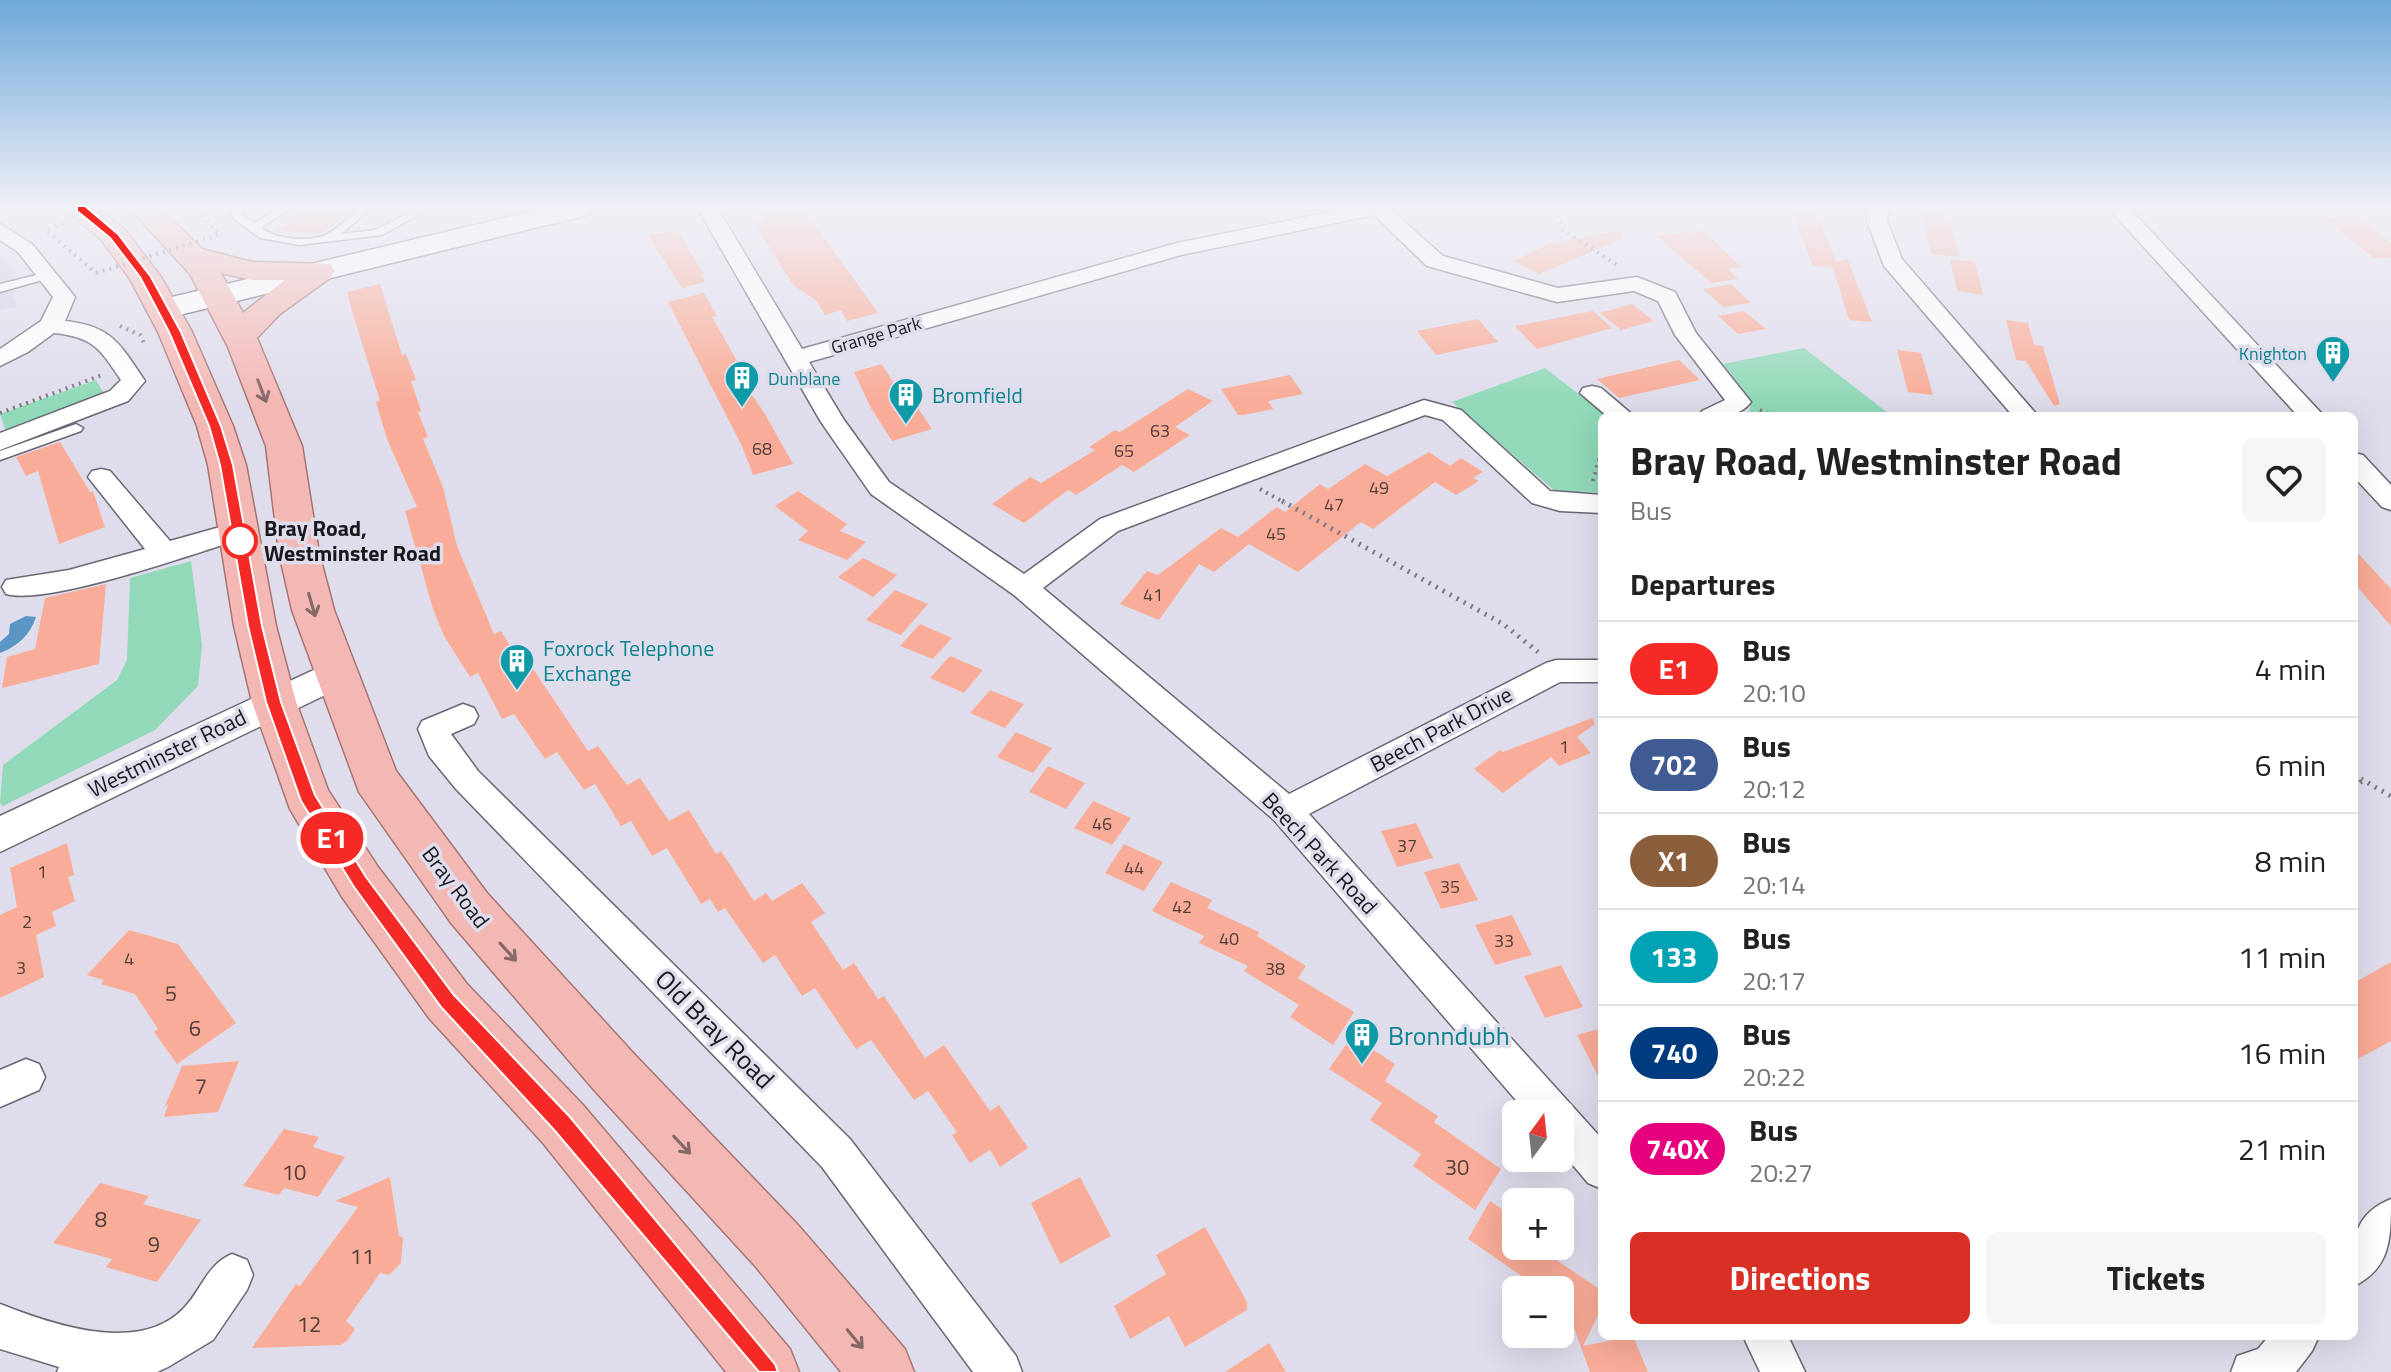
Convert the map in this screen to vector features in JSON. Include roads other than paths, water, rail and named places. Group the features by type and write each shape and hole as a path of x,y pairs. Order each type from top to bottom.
{"highway":[{"path":"142,273 167,318 215,426 227,465 255,626 274,702 307,796 360,882 448,1001 563,1124 767,1372"},
{"name":"Bray Road","path":"205,273 240,336 284,446 299,553 313,610 376,779 469,908 615,1073 777,1246 882,1372"},
{"path":"240,336 268,307 316,273"}],"main road":[{"path":"167,318 219,295 311,273"}],"street":[{"name":"Beech Park Road","path":"746,273 833,422 880,488 1024,588 1286,811 1541,1100"},
{"name":"Grange Park","path":"797,358 1093,273"},
{"name":"Grange Park","path":"1478,273 1557,295 1637,284 1667,297 1686,335 1739,402 1719,412"},
{"path":"1902,273 2023,412"},
{"path":"2179,273 2308,412"},
{"path":"0,359 50,326 62,310 64,297 49,275"},
{"path":"0,442 119,396 133,381 102,336 79,328 50,326"},
{"path":"1592,393 1617,412"},
{"path":"1024,588 1109,525 1424,407 1452,415 1541,497 1560,502 1596,498"},
{"path":"2358,465 2391,501"},
{"path":"101,477 157,542 160,554"},
{"path":"3,581 69,580 238,531"},
{"name":"Beech Park Drive","path":"1286,811 1556,671 1598,671"},
{"name":"Westminster Road","path":"0,835 335,674"},
{"name":"Old Bray Road","path":"463,716 433,729 440,747 467,780 836,1153 1000,1372"},
{"path":"1574,1137 1598,1164"},
{"path":"2358,1260 2391,1219"},
{"path":"0,1325 84,1363 153,1352 198,1325 232,1275"},
{"path":"1767,1340 1783,1372"},
{"path":"2265,1371 2293,1340"}],"lane":[{"path":"0,288 49,275"},
{"path":"0,456 76,428"}],"water":[{"path":"26,616 36,617 27,634 0,653 0,642 9,634 10,624"}],"place":[{"name":"Knighton","path":"2333,384"},
{"name":"Dunblane","path":"742,409"},
{"name":"Bromfield","path":"906,426"},
{"name":"Bray Road, Westminster Road","path":"240,541"},
{"name":"Foxrock Telephone Exchange","path":"517,692"},
{"name":"Bronndubh","path":"1362,1066"}]}
